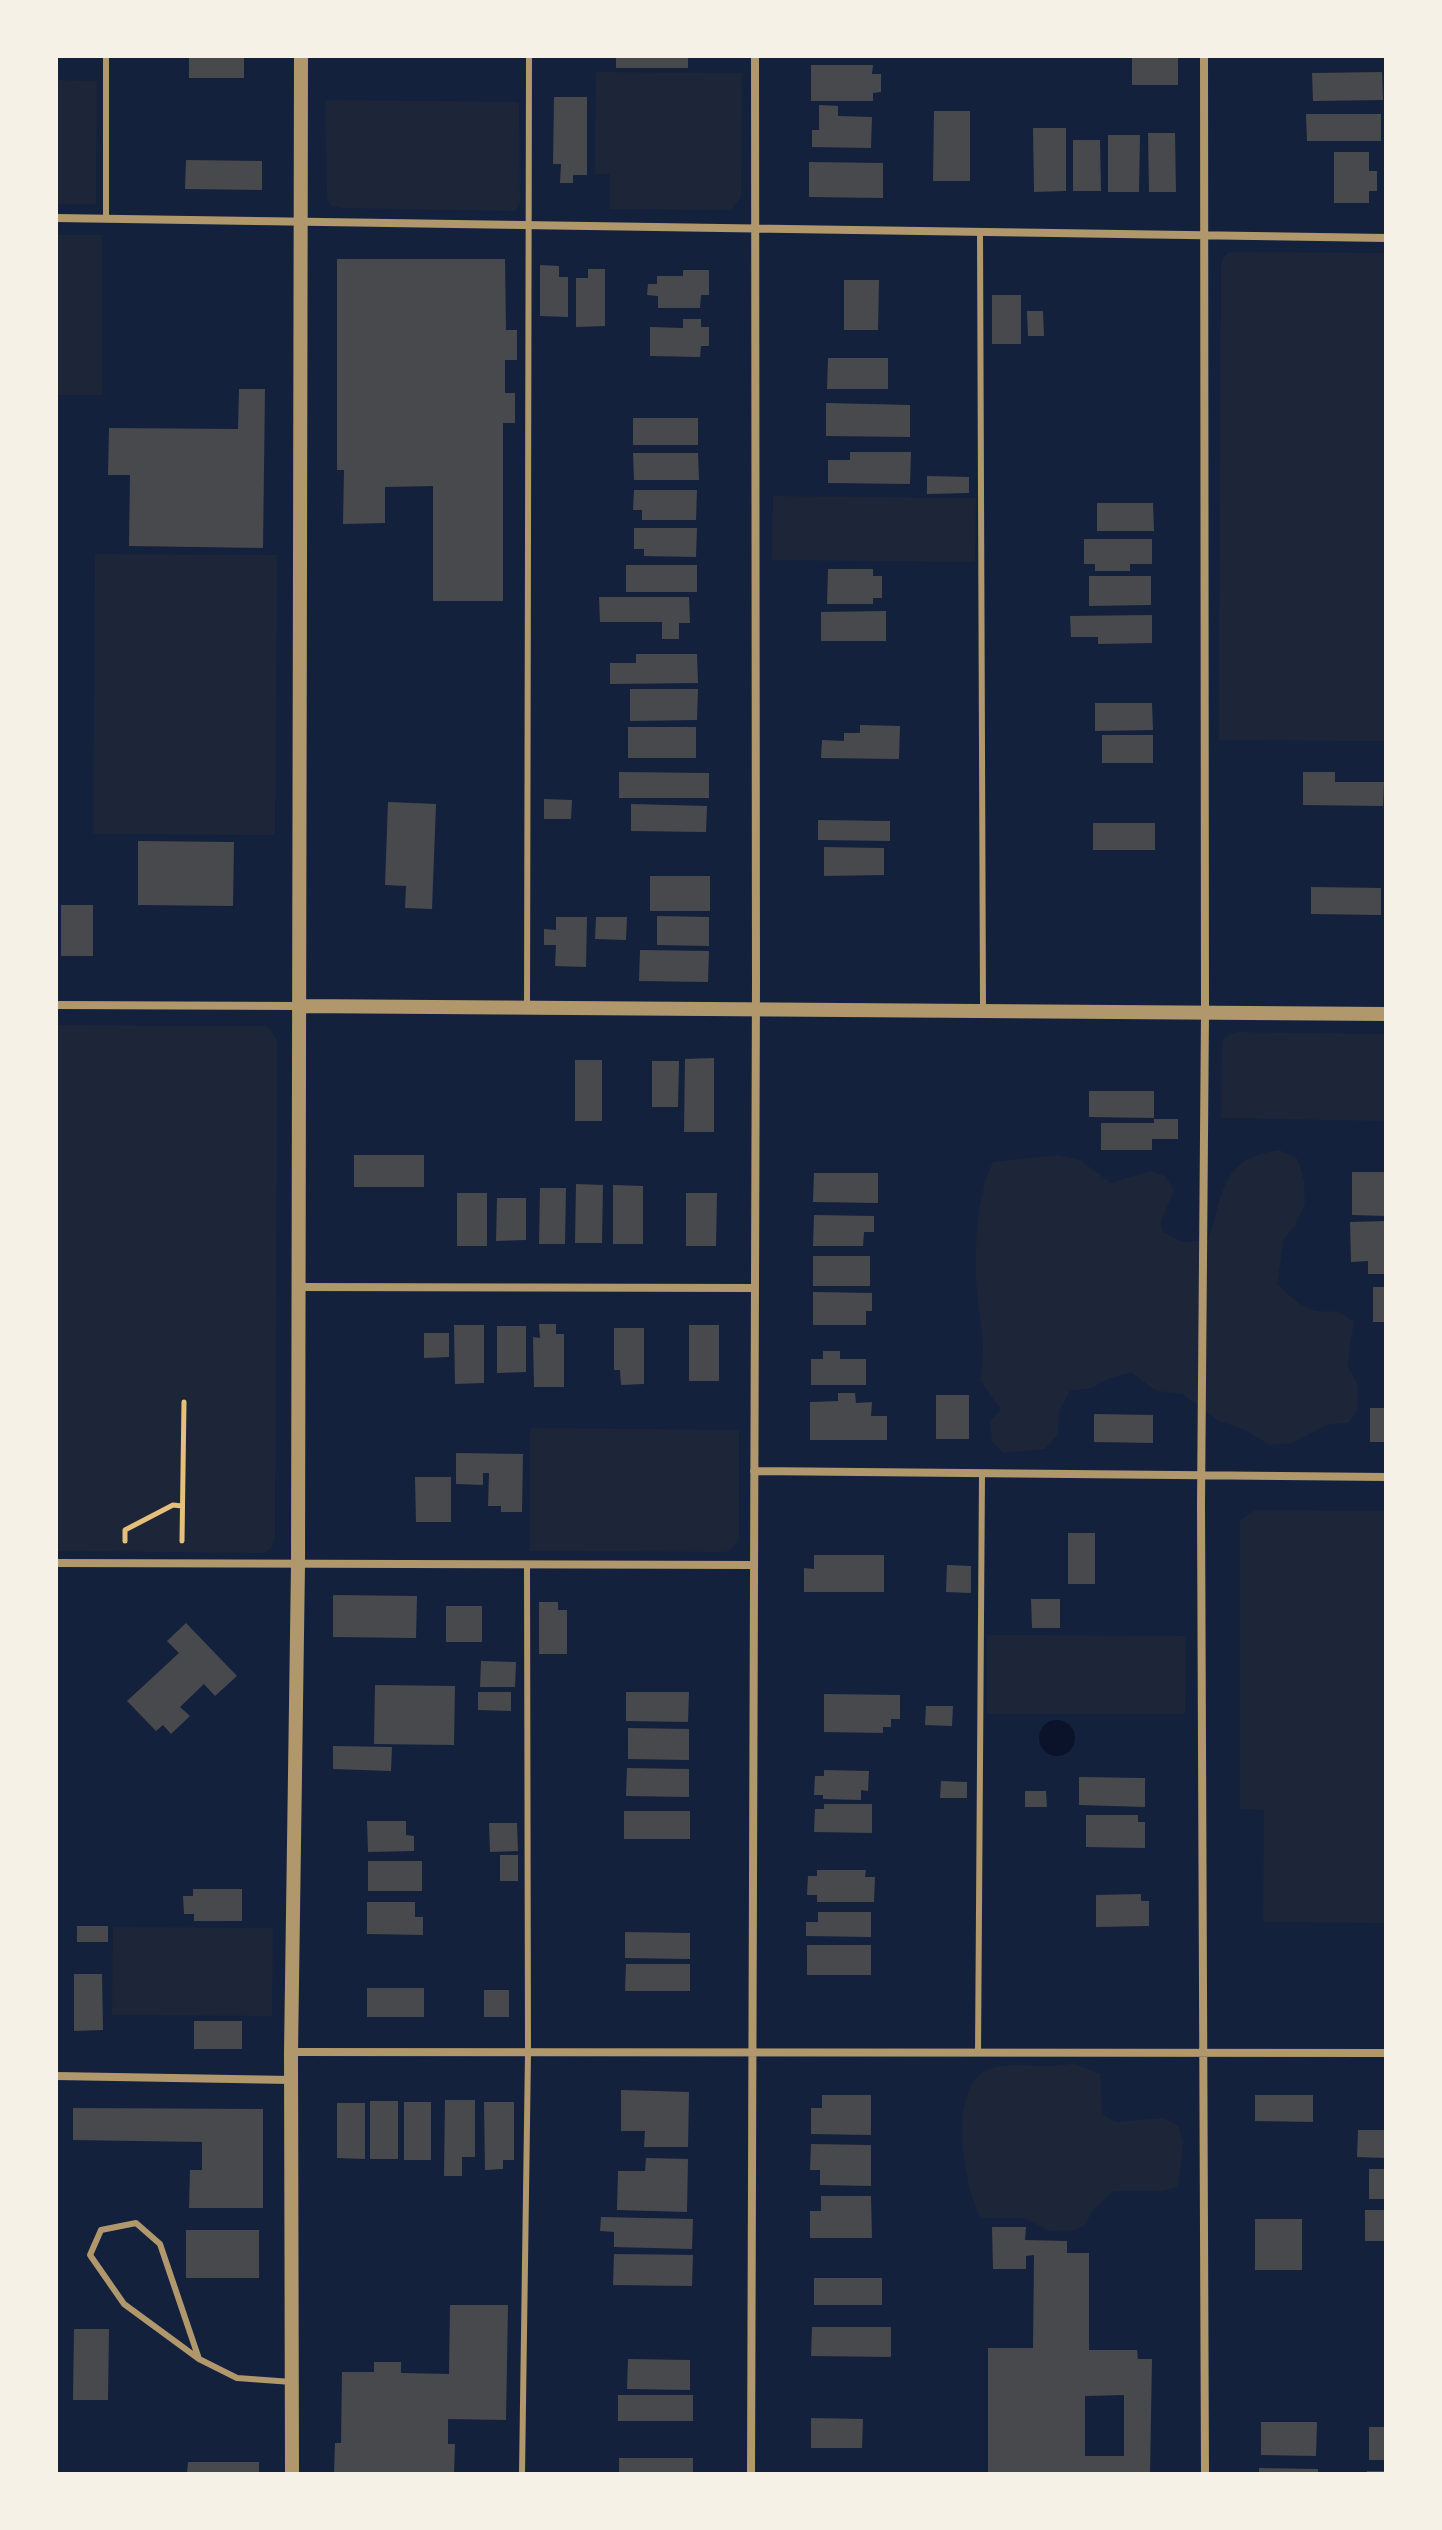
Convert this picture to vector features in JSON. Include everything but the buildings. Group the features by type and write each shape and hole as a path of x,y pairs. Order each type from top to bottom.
{"street":[{"path":"292,2474 291,2052 298,1565 301,56"},
{"path":"751,2474 756,1008 755,56"},
{"path":"1204,56 1205,1013 1201,1475 1205,2474"},
{"path":"56,218 1386,238"},
{"path":"56,1005 1386,1014"},
{"path":"298,1287 754,1288"},
{"path":"754,1471 1386,1477"},
{"path":"56,1563 753,1565"},
{"path":"291,2052 1386,2053"},
{"path":"56,2076 291,2080"}],"lane":[{"path":"106,56 106,218"},
{"path":"527,1006 529,56"},
{"path":"980,233 983,1009"},
{"path":"978,2053 982,1472"},
{"path":"522,2474 528,2053 527,1566"},
{"path":"199,2359 160,2244 136,2223 101,2230 90,2255 124,2304 199,2359 237,2378 292,2382"}],"path":[{"path":"182,1541 184,1402"},
{"path":"125,1541 125,1530 173,1505 182,1506"}],"shaded area":[{"path":"596,72 742,73 741,197 731,210 610,209 610,174 595,174"},
{"path":"56,80 97,81 96,204 56,204"},
{"path":"325,100 519,102 520,204 515,211 341,208 330,205 327,198"},
{"path":"56,235 102,235 102,395 56,395"},
{"path":"1229,252 1386,253 1386,741 1219,740 1221,267 1223,258"},
{"path":"773,496 976,498 975,562 772,560"},
{"path":"95,554 277,555 275,835 93,834"},
{"path":"56,1025 265,1026 277,1040 275,1539 271,1549 263,1553 56,1551"},
{"path":"1237,1032 1386,1034 1386,1121 1221,1118 1222,1042 1226,1036"},
{"path":"1279,1150 1297,1158 1304,1180 1305,1204 1296,1224 1284,1239 1277,1284 1306,1307 1339,1312 1354,1322 1347,1365 1358,1385 1357,1411 1348,1423 1329,1424 1292,1443 1270,1445 1245,1430 1217,1420 1183,1394 1156,1391 1131,1372 1092,1388 1070,1391 1059,1411 1058,1434 1045,1449 1003,1453 992,1441 990,1421 1001,1410 980,1380 983,1345 976,1277 980,1208 993,1162 1058,1155 1080,1160 1111,1183 1151,1171 1165,1176 1174,1190 1161,1221 1163,1232 1183,1242 1208,1240 1227,1180 1235,1170 1259,1154"},
{"path":"530,1428 739,1430 739,1539 726,1552 530,1551"},
{"path":"1255,1510 1386,1511 1386,1923 1263,1922 1264,1810 1240,1809 1240,1520"},
{"path":"58,1578 58,1851 56,1851"},
{"path":"987,1635 1186,1636 1185,1714 987,1714"},
{"path":"1057,1720 1070,1725 1075,1738 1070,1751 1057,1756 1044,1751 1039,1738 1044,1725"},
{"path":"113,1927 273,1928 272,2016 112,2015"},
{"path":"1073,2063 1100,2074 1102,2114 1116,2122 1163,2118 1179,2126 1183,2145 1178,2187 1163,2191 1114,2191 1093,2210 1085,2225 1069,2232 1049,2231 1024,2218 981,2218 969,2184 962,2139 967,2096 975,2080 998,2067"}]}
